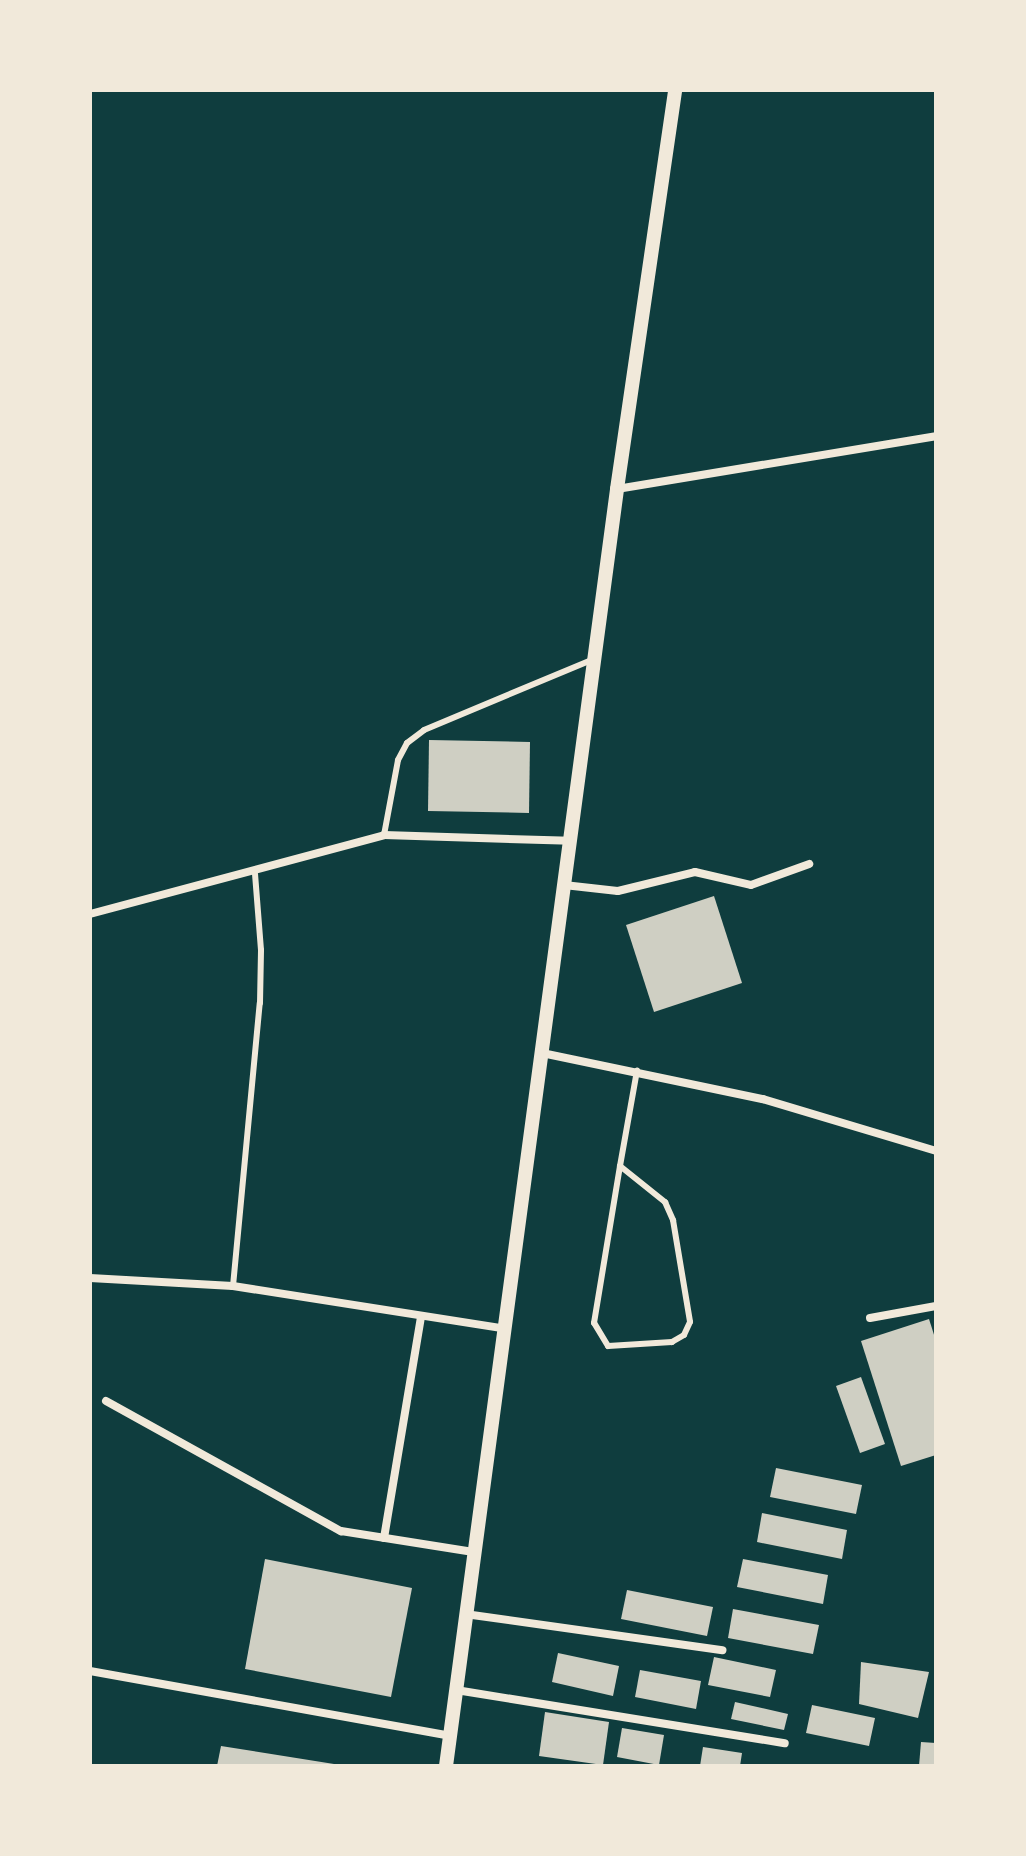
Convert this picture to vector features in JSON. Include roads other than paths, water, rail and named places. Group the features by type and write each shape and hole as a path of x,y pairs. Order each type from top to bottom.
{"street":[{"path":"446,1766 502,1328 675,90"},
{"path":"617,489 936,436"},
{"path":"90,914 255,874 384,835 570,841"},
{"path":"564,885 618,891 695,872 751,885 809,864"},
{"path":"542,1053 763,1099 936,1151"},
{"path":"90,1278 233,1286 502,1328"},
{"path":"870,1318 936,1306"},
{"path":"384,1538 421,1316"},
{"path":"106,1401 341,1531 473,1552"},
{"path":"464,1614 722,1650"},
{"path":"90,1671 451,1736"},
{"path":"456,1690 785,1743"}],"lane":[{"path":"384,835 398,760 407,743 424,730 594,658"},
{"path":"233,1286 260,1003 255,874"},
{"path":"620,1166 665,1202 673,1220 690,1322 684,1335 672,1342 608,1346 594,1323 620,1166 637,1071"}]}
